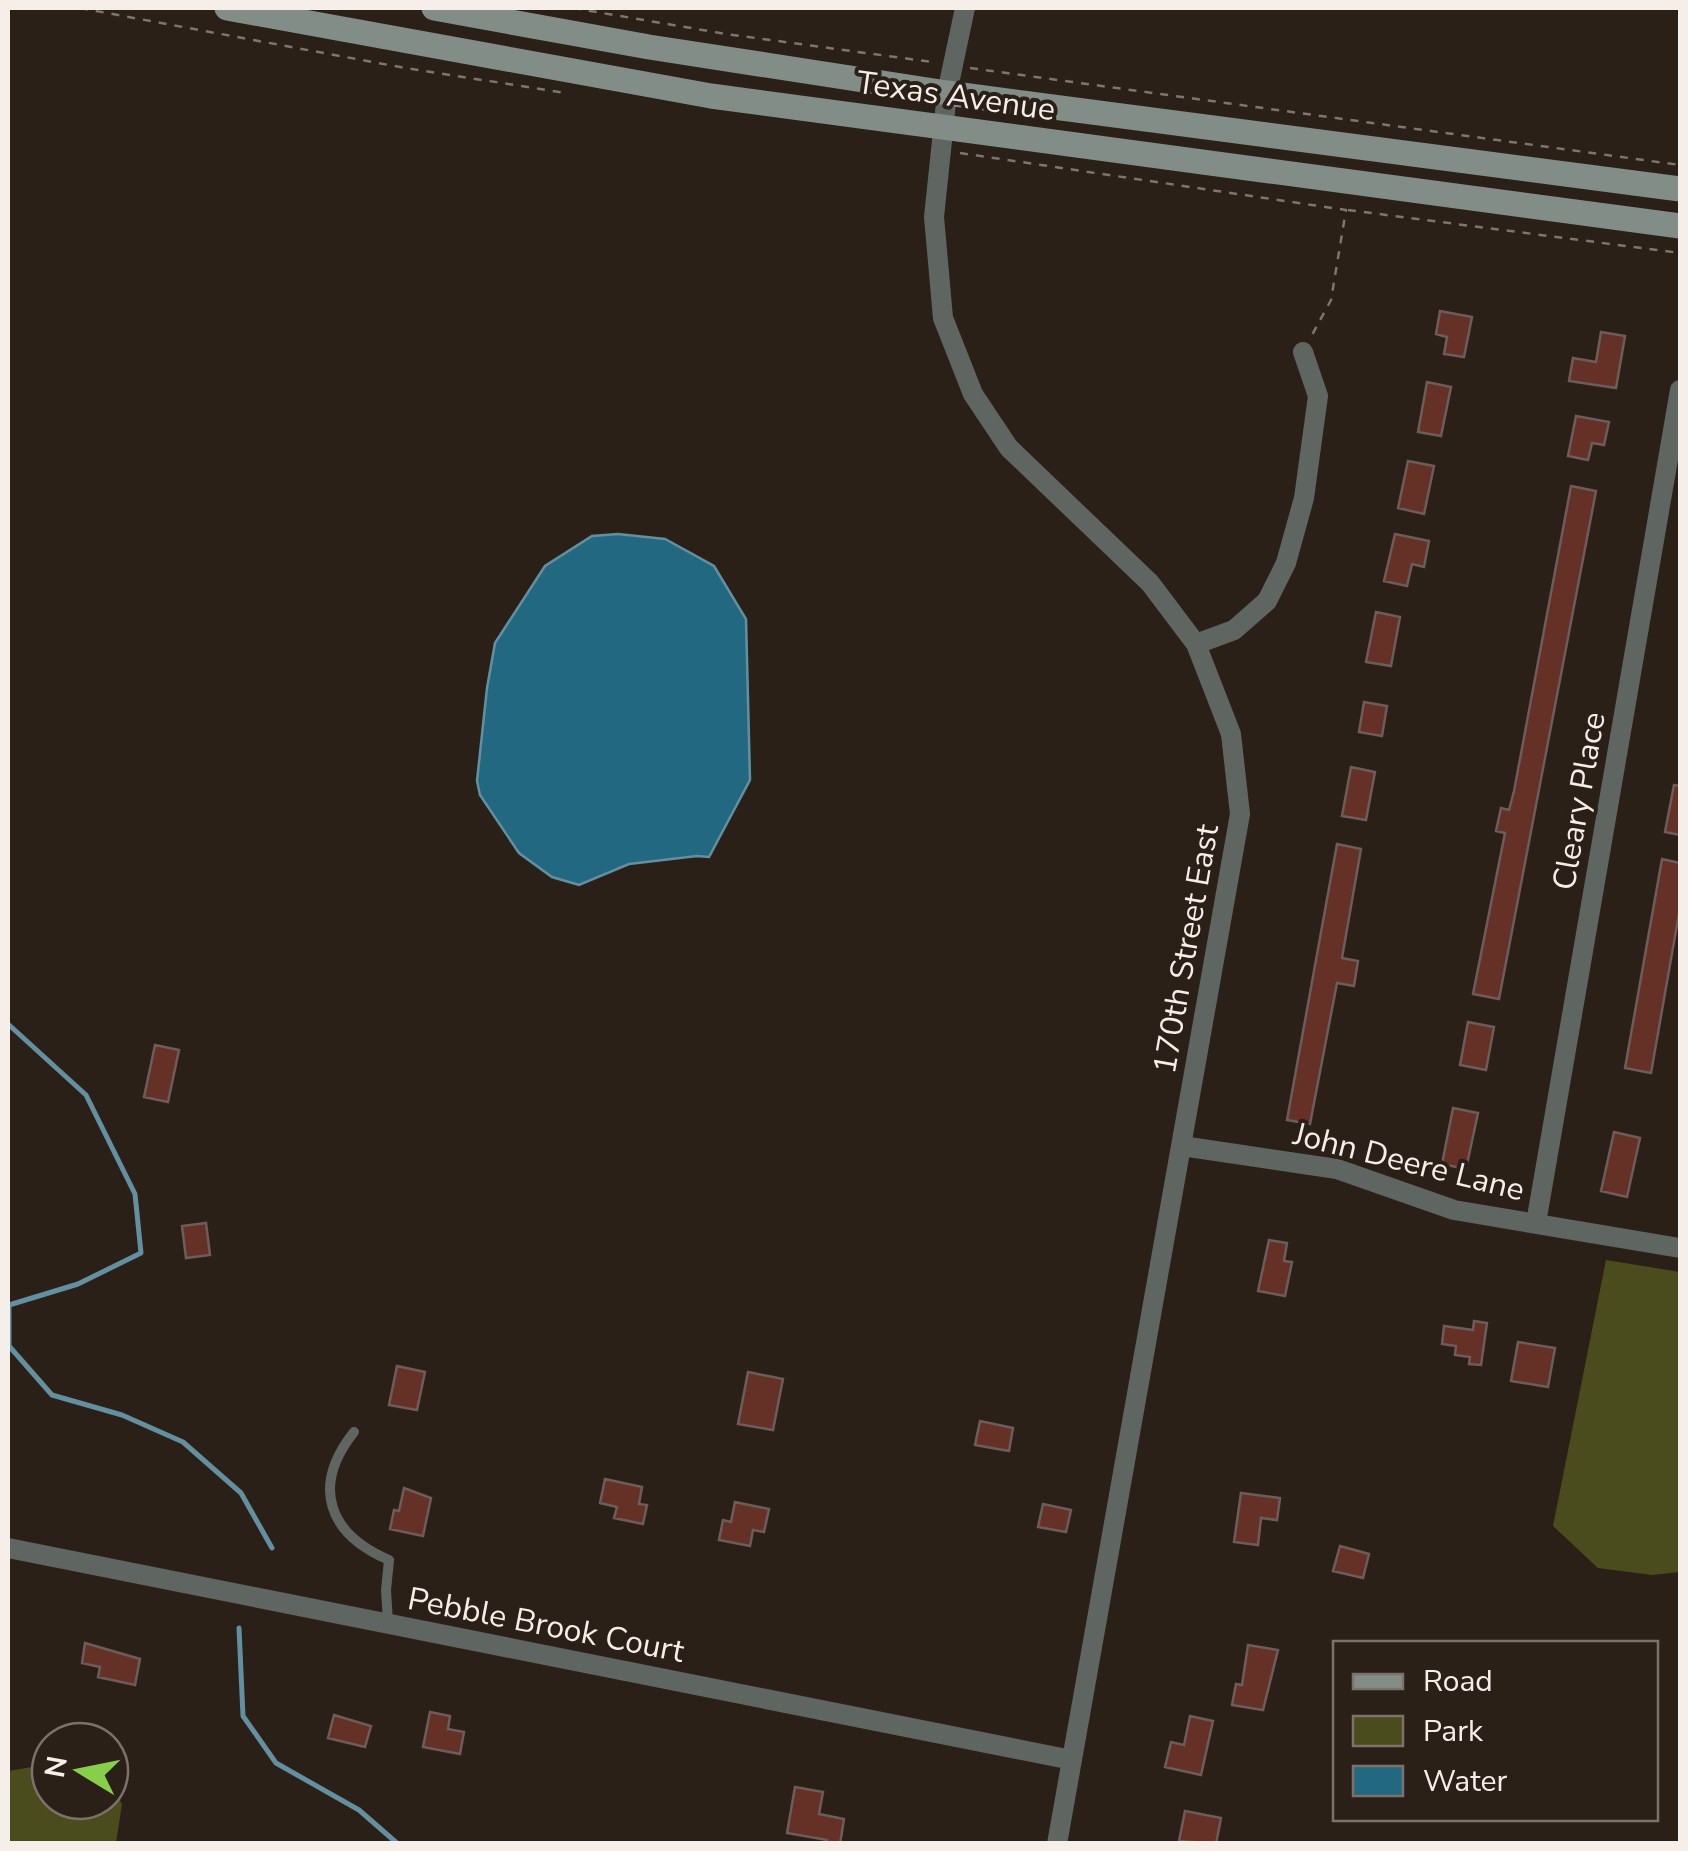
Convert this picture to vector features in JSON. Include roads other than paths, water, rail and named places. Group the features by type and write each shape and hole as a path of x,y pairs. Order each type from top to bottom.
{"main road":[{"name":"Texas Avenue","path":"227,8 943,139 1680,226"},
{"name":"Texas Avenue","path":"434,8 648,47 948,93 1680,190"}],"street":[{"name":"170th Street East","path":"965,8 948,93 934,217 943,318 973,394 1009,448 1150,583 1196,644 1231,734 1240,814 1057,1844"},
{"path":"1196,644 1234,630 1267,602 1286,564 1304,498 1318,396 1303,352"},
{"name":"Cleary Place","path":"1536,1223 1680,390"},
{"name":"John Deere Lane","path":"1182,1146 1337,1169 1454,1210 1680,1248"},
{"name":"Pebble Brook Court","path":"8,1548 1072,1760"}],"lane":[{"path":"354,1432 336,1456 330,1472 330,1499 350,1536 370,1552 390,1560 386,1590 388,1624"}],"water":[{"path":"618,534 665,539 714,566 746,619 750,780 709,857 629,864 579,885 552,877 519,853 480,795 477,781 487,688 495,643 545,566 592,536"}],"waterway":[{"path":"8,1024 86,1095 135,1194 141,1253 78,1284 9,1305 9,1346 52,1395 122,1415 183,1442 241,1493 272,1548"},
{"path":"239,1628 243,1716 276,1763 359,1810 398,1844"}]}
